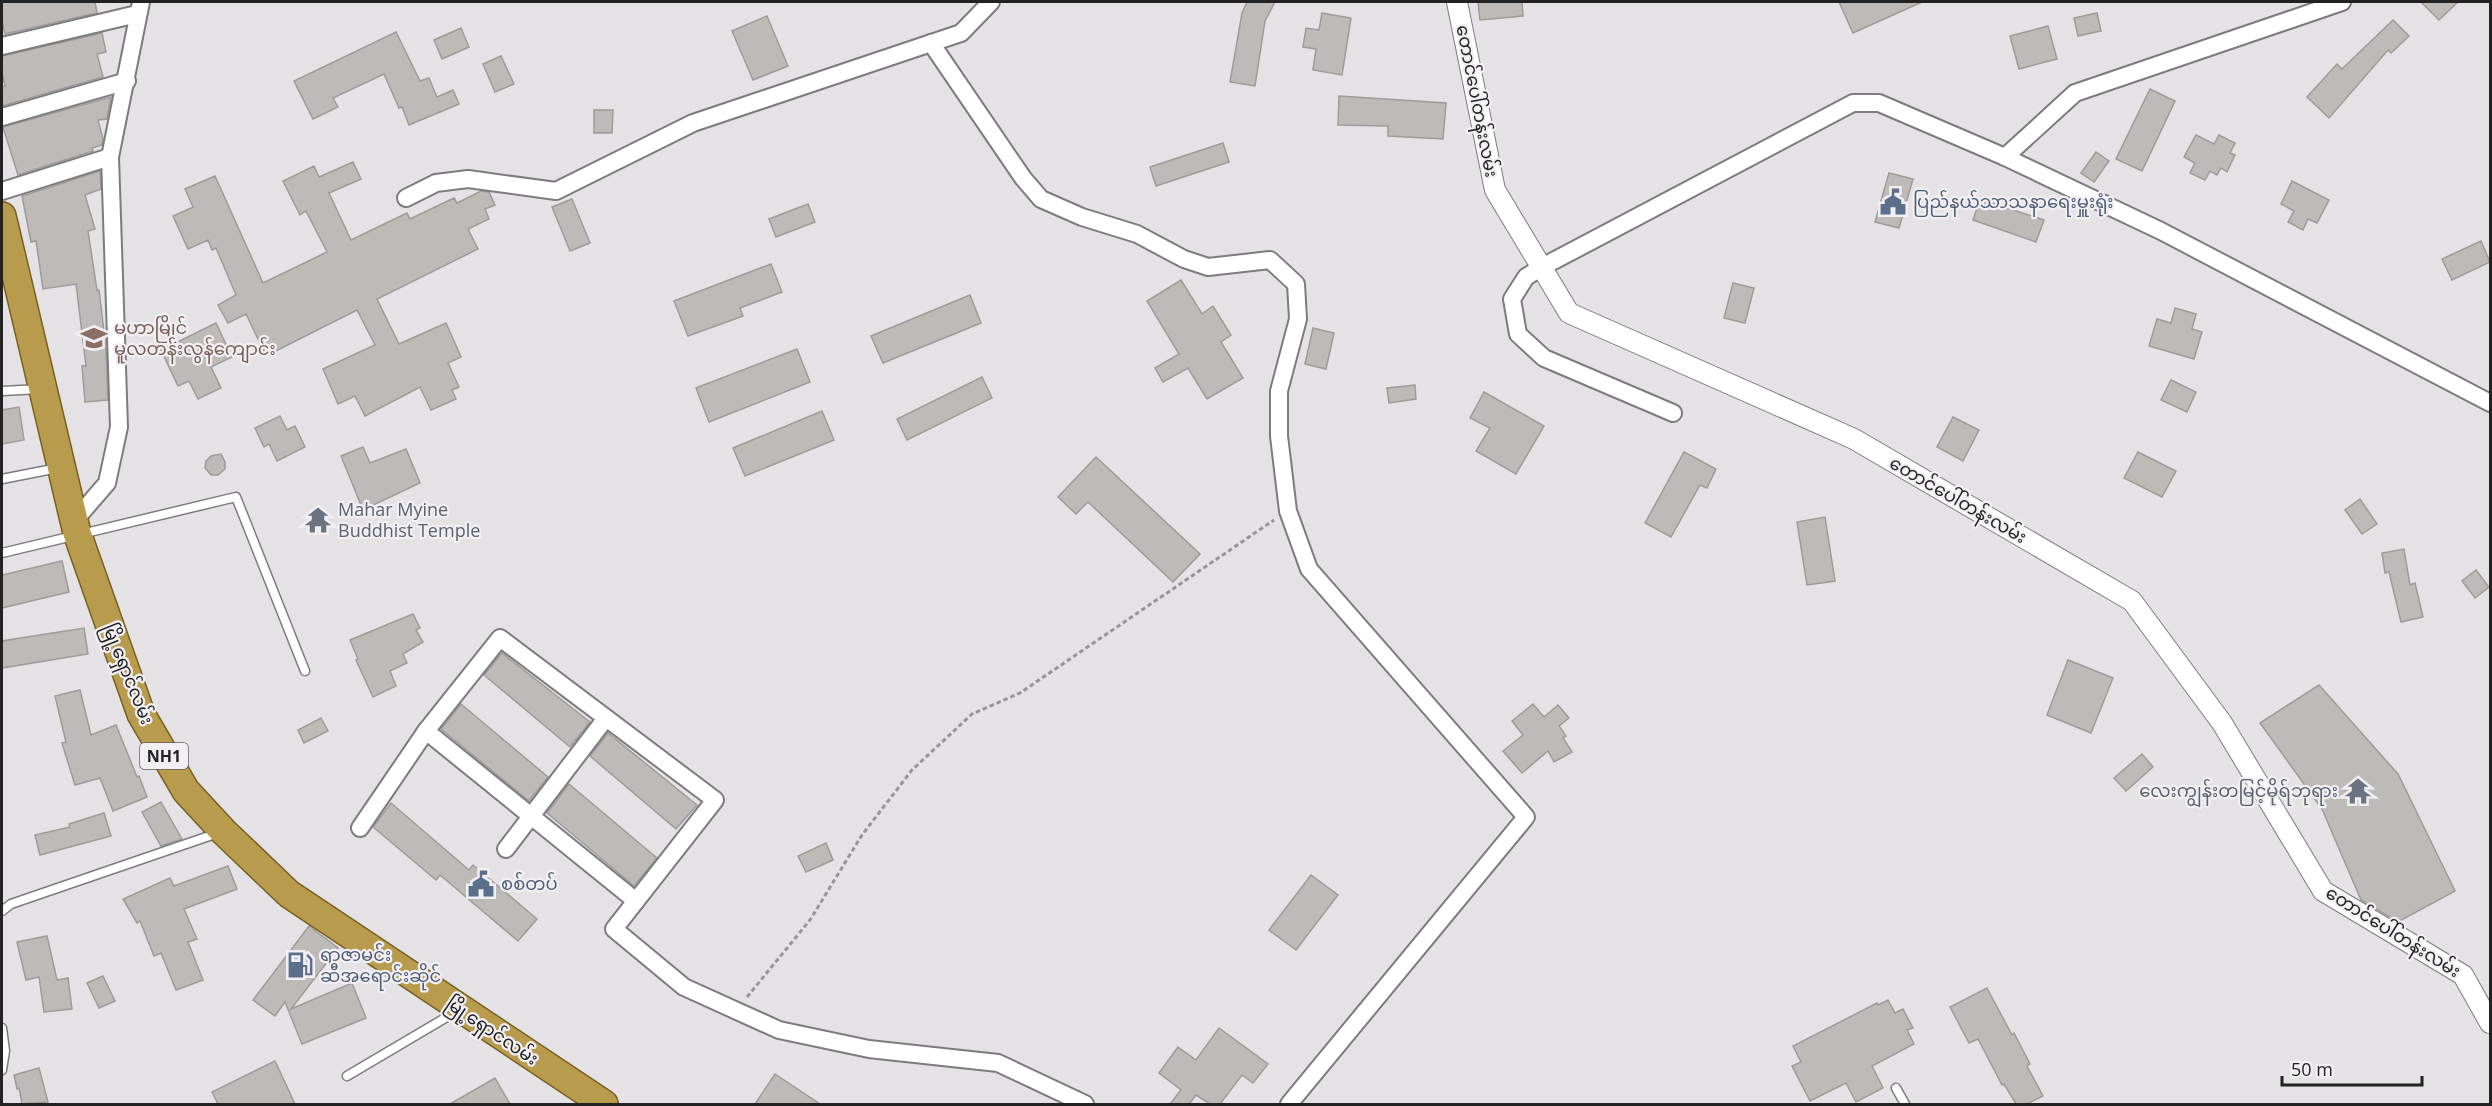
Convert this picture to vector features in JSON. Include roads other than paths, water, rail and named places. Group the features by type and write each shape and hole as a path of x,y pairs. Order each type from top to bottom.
{"highway":[{"name":"မြို့ရှောင်လမ်း","path":"2,216 14,287 44,389 76,527 141,714 186,791 223,831 289,894 604,1104"}],"street":[{"path":"406,198 436,183 468,179 556,190 693,123 961,33 991,2"},
{"name":"တောင်ပေါ်တန်းလမ်း","path":"1457,2 1495,190 1569,312 1854,439 2132,601 2222,723 2323,891 2463,975 2490,1023"},
{"path":"2004,157 2075,93 2342,2"},
{"path":"2,46 139,8 127,81 110,157 119,427 107,483 76,527"},
{"path":"931,43 1041,200 1082,217 1137,234 1184,259 1208,267 1270,260 1296,284 1298,319 1279,391 1279,436 1288,511 1310,569 1526,817 1289,1104"},
{"path":"2,117 127,81"},
{"path":"1673,413 1544,358 1518,334 1512,299 1526,277 1542,267 1853,103 1879,103 2004,157 2161,231 2490,403"},
{"path":"2,191 110,157"},
{"path":"360,828 426,731 500,638 715,800 614,928 684,987 779,1030 858,1047 998,1063 1085,1104"},
{"path":"506,849 606,718"},
{"path":"426,731 636,901"}],"lane":[{"path":"2,391 44,389"},
{"path":"2,479 61,468"},
{"path":"2,553 76,527 236,497 305,671"},
{"path":"2,911 11,904 223,831"},
{"path":"347,1076 460,1009"},
{"path":"2,1028 5,1051 2,1070"},
{"path":"1896,1088 1905,1104"}],"place":[{"name":"ပြည်နယ်သာသနာရေးမှူးရုံး","path":"1893,202"},
{"name":"မဟာမြိုင် မူလတန်းလွန်ကျောင်း","path":"94,338"},
{"name":"Mahar Myine Buddhist Temple","path":"318,520"},
{"name":"လေးကျွန်းတမြင့်မိုရ်ဘုရား","path":"2358,791"},
{"name":"စစ်တပ်","path":"481,884"},
{"name":"ရာဇာမင်း ဆီအရောင်းဆိုင်","path":"300,965"}]}
